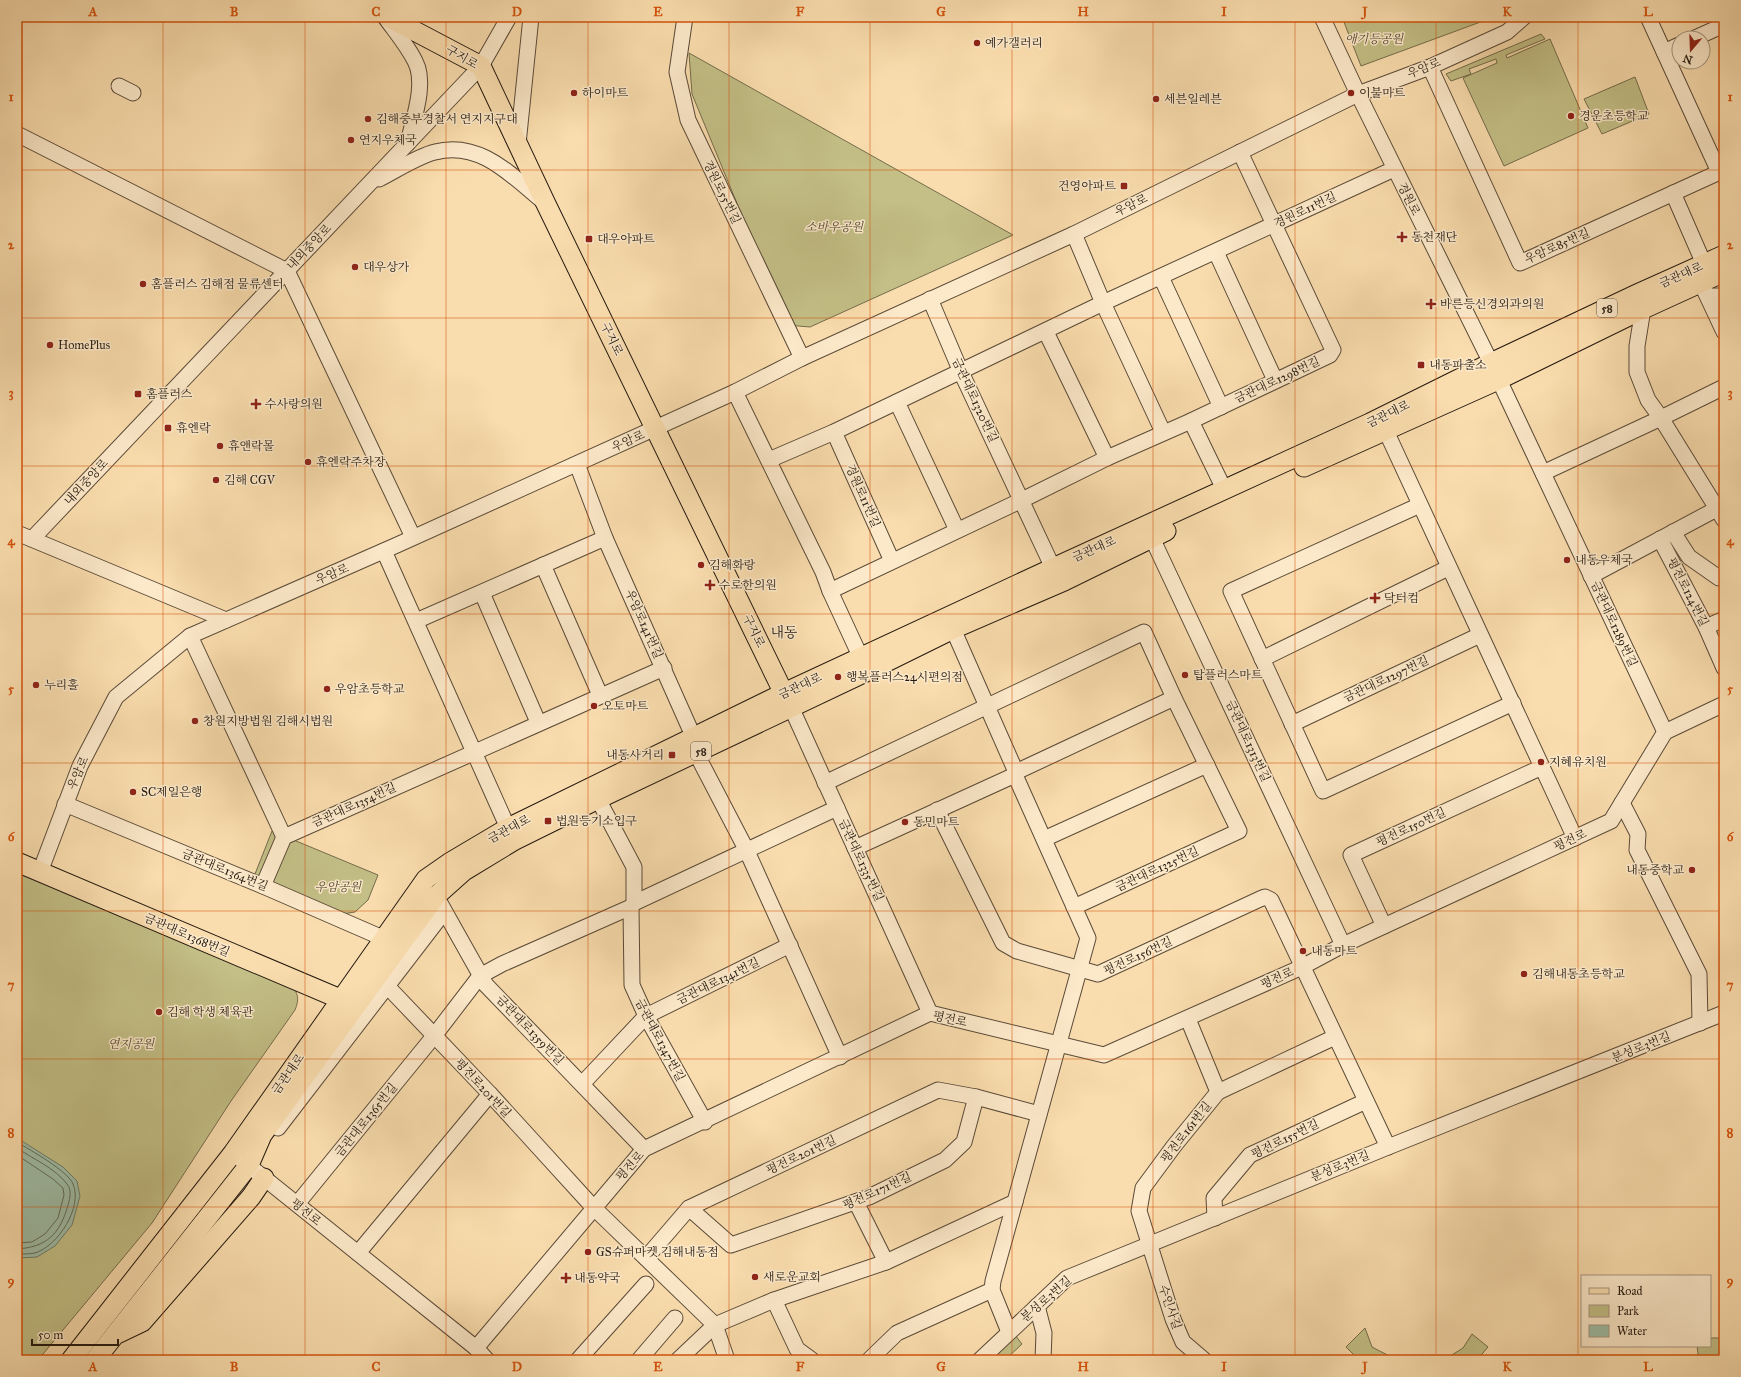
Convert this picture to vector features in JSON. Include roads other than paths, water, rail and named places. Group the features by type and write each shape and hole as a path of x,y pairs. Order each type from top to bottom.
{"main road":[{"name":"구지로","path":"386,17 481,66 546,204 787,700"},
{"name":"금관대로","path":"787,700 870,670 952,629 1064,581 1259,487 1386,431 1495,371 1724,255"},
{"name":"금관대로","path":"71,1360 349,1003 440,904 464,871 515,840 598,799 695,746 787,700 861,658 1224,489 1370,423 1643,309 1705,289 1724,272"},
{"name":"금관대로","path":"95,1360 249,1166 262,1135 349,1003 385,939 426,879 449,863 508,828 695,746"},
{"name":"금관대로1368번길","path":"17,862 349,1003"},
{"path":"116,1334 142,1322 251,1197 264,1178"}],"street":[{"path":"386,17 416,62 419,82 418,101 407,144"},
{"name":"내외중앙로","path":"32,539 481,66 509,17"},
{"path":"518,144 531,17"},
{"name":"경원로55번길","path":"685,17 677,72 688,120 802,358"},
{"name":"경원로","path":"1322,17 1394,169 1495,371"},
{"name":"우암로","path":"40,872 64,804 80,766 116,697 190,636 384,551 735,392 802,358 1074,234 1358,94 1430,66 1507,32 1524,17"},
{"path":"1648,17 1721,171"},
{"path":"1711,31 1721,26"},
{"path":"1664,52 1671,49"},
{"name":"우암로85번길","path":"1430,66 1520,263 1721,171"},
{"path":"119,86 133,93"},
{"path":"17,134 287,271 413,537"},
{"path":"370,184 433,152 447,150 463,151 478,154 492,160 546,204"},
{"name":"금관대로1298번길","path":"1022,500 1106,458 1191,421 1330,355 1333,350 1240,152"},
{"name":"경원로11번길","path":"769,460 834,432 1046,332 1103,303 1394,169"},
{"path":"1673,193 1704,264"},
{"path":"1074,234 1103,303 1163,432"},
{"path":"1216,252 1275,380"},
{"path":"1161,277 1221,407"},
{"path":"1705,289 1724,296"},
{"path":"1705,289 1724,332"},
{"name":"금관대로1320번길","path":"930,299 960,372 1053,568"},
{"path":"1591,576 1666,536 1722,511 1648,400 1637,372 1636,346 1643,309"},
{"path":"1046,332 1106,458"},
{"name":"금관대로1289번길","path":"1495,371 1665,732"},
{"path":"1543,473 1724,387"},
{"path":"735,392 823,572 830,591 861,658"},
{"path":"897,402 957,530"},
{"path":"1191,421 1224,489"},
{"path":"1386,431 1448,568 1513,703 1575,838"},
{"name":"경원로11번길","path":"834,432 892,561"},
{"name":"우암로141번길","path":"473,751 664,668 605,538 577,464"},
{"path":"830,591 1022,500"},
{"path":"1420,505 1232,591 1292,724 1323,790 1513,703"},
{"path":"17,533 226,620"},
{"path":"1666,536 1689,557 1719,578 1724,579"},
{"name":"평전로124번길","path":"1666,536 1724,668"},
{"path":"416,622 605,538"},
{"name":"금관대로1313번길","path":"1152,538 1343,945"},
{"path":"384,551 508,828"},
{"path":"543,565 600,695"},
{"path":"1262,659 1448,568"},
{"path":"482,592 538,722"},
{"path":"1706,627 1724,619"},
{"path":"952,629 988,706 1044,839 1088,938 992,1290 1009,1332"},
{"path":"826,783 1144,632 1207,765 1044,839"},
{"name":"금관대로1297번길","path":"1292,724 1480,635"},
{"path":"190,636 284,837 263,886"},
{"path":"664,668 695,746 746,849 840,1057"},
{"path":"855,848 1016,774 1174,698"},
{"name":"금관대로1335번길","path":"787,700 930,1013"},
{"path":"1665,732 1724,704"},
{"name":"평전로","path":"233,1152 476,1348 644,1149 705,1122 930,1013 1104,1055 1188,1019 1302,967 1343,945 1612,821 1665,732"},
{"name":"금관대로1354번길","path":"284,837 473,751"},
{"name":"금관대로1325번길","path":"1074,907 1239,831 1207,765"},
{"name":"평전로150번길","path":"1384,926 1351,855 1542,768"},
{"name":"금관대로1347번길","path":"598,799 634,867 632,905 632,985 646,1016 705,1122"},
{"path":"1622,803 1638,834 1637,850 1699,974 1700,1024"},
{"name":"금관대로1364번길","path":"64,804 263,886 385,939"},
{"path":"480,976 502,964 632,905 746,849 837,808"},
{"name":"평전로156번길","path":"937,810 1003,943 1017,951 1098,974 1265,897 1271,900 1302,967"},
{"path":"249,1166 387,986 440,904"},
{"name":"금관대로1359번길","path":"440,904 486,985 644,1149"},
{"name":"금관대로1341번길","path":"646,1016 790,945"},
{"path":"1302,967 1388,1147"},
{"name":"금관대로1365번길","path":"297,1204 434,1036 480,976"},
{"name":"평전로201번길","path":"387,986 490,1094 594,1207 715,1325"},
{"name":"분성로3번길","path":"980,1360 1067,1278 1388,1147 1700,1024 1724,1013"},
{"path":"582,1084 646,1016"},
{"name":"평전로161번길","path":"1150,1245 1139,1211 1143,1188 1174,1146 1218,1092 1188,1019"},
{"path":"1218,1092 1336,1037"},
{"name":"평전로201번길","path":"646,1258 689,1208 938,1090 976,1097"},
{"path":"358,1253 490,1094"},
{"path":"976,1097 1039,1114"},
{"name":"평전로171번길","path":"689,1208 731,1245 856,1202 945,1160 959,1148 964,1142 976,1097"},
{"name":"평전로155번길","path":"1214,1218 1214,1198 1250,1155 1366,1101"},
{"path":"856,1202 886,1262"},
{"path":"678,1360 715,1325 774,1300 886,1262 1015,1202"},
{"name":"수인사길","path":"1150,1245 1173,1319 1183,1342 1204,1360"},
{"path":"578,1360 646,1284"},
{"path":"869,1360 897,1333 992,1290"},
{"path":"774,1300 797,1349 812,1360"},
{"path":"1037,1306 1044,1333 1043,1360"},
{"path":"639,1360 675,1318"},
{"path":"715,1325 727,1360"},
{"path":"476,1348 487,1360"}],"water":[{"path":"17,1138 63,1167 77,1181 80,1196 72,1225 55,1246 37,1257 17,1258"}],"place":[{"name":"예가갤러리","path":"977,43"},
{"name":"하이마트","path":"574,93"},
{"name":"이불마트","path":"1351,93"},
{"name":"세븐일레븐","path":"1156,99"},
{"name":"경운초등학교","path":"1571,116"},
{"name":"김해중부경찰서 연지지구대","path":"368,119"},
{"name":"연지우체국","path":"351,140"},
{"name":"건영아파트","path":"1124,186"},
{"name":"동천재단","path":"1402,237"},
{"name":"대우아파트","path":"589,239"},
{"name":"대우상가","path":"355,267"},
{"name":"홈플러스 김해점 물류센터","path":"143,284"},
{"name":"바른등신경외과의원","path":"1431,304"},
{"name":"HomePlus","path":"50,345"},
{"name":"내동파출소","path":"1421,365"},
{"name":"홈플러스","path":"138,394"},
{"name":"수사랑의원","path":"256,404"},
{"name":"휴엔락","path":"168,428"},
{"name":"휴앤락몰","path":"220,446"},
{"name":"휴엔락주차장","path":"308,462"},
{"name":"김해 CGV","path":"216,480"},
{"name":"내동우체국","path":"1567,560"},
{"name":"김해화랑","path":"701,565"},
{"name":"수로한의원","path":"710,585"},
{"name":"닥터컴","path":"1375,598"},
{"name":"탑플러스마트","path":"1185,675"},
{"name":"행복플러스24시편의점","path":"838,677"},
{"name":"누리홀","path":"36,685"},
{"name":"우암초등학교","path":"327,689"},
{"name":"오토마트","path":"594,706"},
{"name":"창원지방법원 김해시법원","path":"195,721"},
{"name":"내동사거리","path":"672,755"},
{"name":"지혜유치원","path":"1541,762"},
{"name":"SC제일은행","path":"133,792"},
{"name":"법원등기소입구","path":"548,821"},
{"name":"동민마트","path":"905,822"},
{"name":"내동중학교","path":"1692,870"},
{"name":"내동마트","path":"1303,951"},
{"name":"김해내동초등학교","path":"1524,974"},
{"name":"김해 학생 체육관","path":"159,1012"},
{"name":"GS슈퍼마켓 김해내동점","path":"588,1252"},
{"name":"새로운교회","path":"755,1277"},
{"name":"내동약국","path":"566,1278"}],"district":[{"name":"내동","path":"784,632"}],"park label":[{"name":"애기등공원","path":"1374,39"},
{"name":"소바우공원","path":"834,227"},
{"name":"우암공원","path":"338,887"},
{"name":"연지공원","path":"131,1044"}]}
